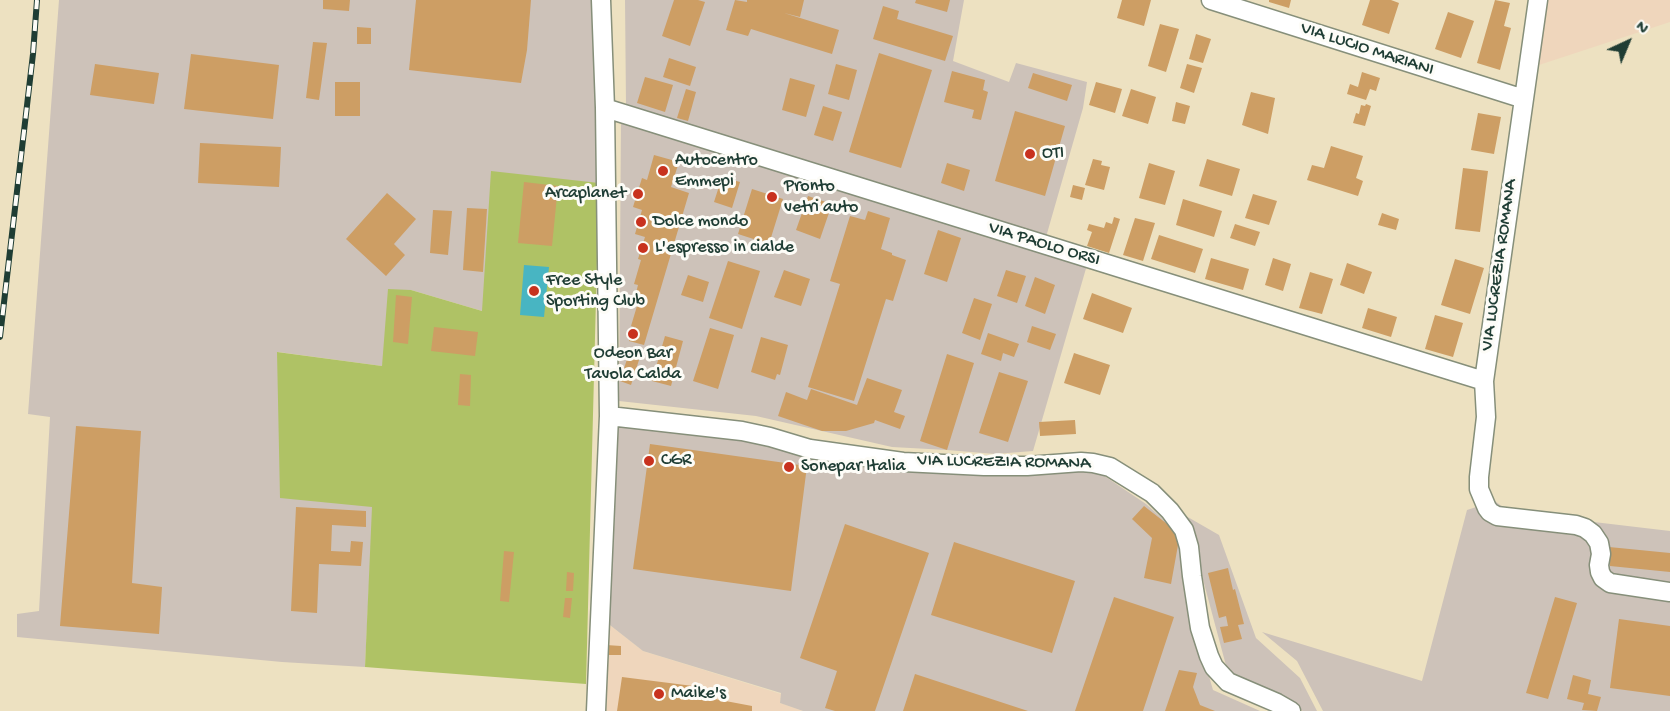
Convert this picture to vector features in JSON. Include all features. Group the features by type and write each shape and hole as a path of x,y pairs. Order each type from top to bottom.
{"street":[{"path":"596,711 609,416 605,108 601,0"},
{"name":"VIA LUCIO MARIANI","path":"1211,0 1524,99"},
{"name":"VIA LUCREZIA ROMANA","path":"1538,0 1484,381 1486,417 1479,489 1490,512 1505,517 1581,526 1593,534 1599,543 1601,575 1613,584 1670,592"},
{"name":"VIA PAOLO ORSI","path":"605,108 1484,381"},
{"name":"VIA LUCREZIA ROMANA","path":"609,416 742,431 810,449 903,462 995,466 1081,462 1110,467 1152,493 1170,511 1184,530 1189,547 1200,628 1214,667 1228,681 1290,711"}],"shaded area":[{"path":"59,0 593,0 599,183 482,311 411,290 382,366 278,352 373,506 365,667 282,662 17,637 17,614 39,611 50,417 28,414"},
{"path":"625,0 964,0 953,61 1009,82 1016,63 1087,82 1083,108 1046,237 626,105"},
{"path":"1547,0 1670,0 1670,22 1539,65"},
{"path":"621,117 1087,265 1033,451 995,454 892,447 756,416 619,401"},
{"path":"614,424 763,442 819,456 834,471 854,463 961,475 1091,467 1146,504 1182,536 1186,597 1213,690 1260,711 803,711 780,703 781,693 643,651 606,622"},
{"path":"1495,501 1509,512 1670,531 1670,711 1323,711 1297,661 1262,632 1422,681 1467,510"},
{"path":"1186,516 1219,535 1256,638 1300,678 1317,711 1303,711 1228,673"},
{"path":"606,622 643,651 781,694 780,703 803,711 602,711"}],"green space":[{"path":"491,171 599,183 586,684 365,667 372,507 280,498 277,352 382,366 388,289 411,290 482,311"}],"water":[{"name":"Free Style Sporting Club","path":"524,265 549,267 544,317 520,315"}],"building":[{"path":"323,0 350,0 349,11 323,9"},
{"path":"416,0 531,0 527,50 521,83 409,70"},
{"path":"674,0 705,2 690,46 662,36"},
{"path":"735,0 747,2 747,0 804,0 800,17 784,13 839,30 832,54 751,29 748,36 726,30"},
{"path":"916,0 950,0 947,12 915,3"},
{"path":"1122,0 1151,0 1144,26 1117,18"},
{"path":"1269,0 1291,0 1289,8 1269,2"},
{"path":"1370,0 1391,0 1399,3 1389,34 1362,25"},
{"path":"1495,0 1510,3 1504,26 1511,28 1500,70 1477,63"},
{"path":"883,6 899,11 897,19 953,36 945,61 873,39"},
{"path":"1448,12 1474,21 1461,58 1435,49"},
{"path":"1160,24 1179,29 1166,72 1148,66"},
{"path":"357,27 371,28 371,44 357,44"},
{"path":"1196,34 1211,39 1203,63 1189,59"},
{"path":"313,42 327,43 319,100 306,98"},
{"path":"879,53 932,70 901,168 849,152"},
{"path":"191,54 279,65 273,119 184,109"},
{"path":"669,58 696,67 690,86 663,77"},
{"path":"95,64 159,73 154,104 90,95"},
{"path":"836,64 857,70 849,100 828,94"},
{"path":"1187,64 1202,68 1194,93 1180,88"},
{"path":"952,71 985,80 983,90 988,92 981,120 972,118 974,110 944,102"},
{"path":"1362,72 1380,78 1376,91 1370,89 1366,100 1347,94 1350,84 1358,87"},
{"path":"1033,73 1072,85 1067,101 1028,88"},
{"path":"645,77 673,85 665,112 637,103"},
{"path":"790,78 815,85 806,117 782,110"},
{"path":"335,82 360,82 360,116 335,116"},
{"path":"1096,82 1122,89 1115,113 1089,105"},
{"path":"686,89 696,92 688,121 677,118"},
{"path":"1131,89 1156,97 1148,124 1122,116"},
{"path":"1251,92 1275,98 1268,134 1242,125"},
{"path":"1176,102 1190,106 1185,124 1172,121"},
{"path":"1361,105 1371,106 1365,126 1353,123 1356,113 1359,114"},
{"path":"823,106 842,112 833,141 814,135"},
{"name":"OTI","path":"1015,111 1065,126 1045,196 995,181"},
{"path":"1478,113 1501,117 1494,154 1471,150"},
{"path":"200,143 281,147 279,187 198,183"},
{"path":"1331,146 1363,156 1356,178 1363,181 1358,196 1307,180 1312,165 1324,168"},
{"path":"654,155 679,162 671,187 689,193 644,345 629,341 637,306 633,305 638,285 634,284 641,260 638,259 645,237 635,234 642,210 633,207 642,178 647,180"},
{"path":"1093,159 1102,161 1101,165 1110,167 1104,190 1085,185"},
{"path":"1207,159 1240,169 1232,196 1199,186"},
{"path":"947,163 970,170 964,191 941,183"},
{"path":"1149,163 1175,171 1165,205 1139,198"},
{"path":"1463,168 1488,171 1480,232 1455,229"},
{"path":"722,177 740,182 732,208 714,202"},
{"path":"524,182 558,186 552,246 518,243"},
{"path":"1073,185 1085,188 1082,200 1070,197"},
{"path":"752,189 783,199 769,244 738,234"},
{"path":"387,193 416,219 394,244 405,255 386,276 346,239"},
{"path":"1253,194 1277,201 1269,225 1245,218"},
{"path":"808,196 832,204 820,239 796,230"},
{"path":"1183,199 1222,211 1214,237 1176,225"},
{"path":"467,208 487,209 483,272 463,270"},
{"path":"433,210 452,211 448,255 430,253"},
{"path":"868,211 890,218 881,249 906,260 893,301 886,299 854,401 808,387 840,284 830,281 850,216 865,220"},
{"path":"1382,213 1399,219 1396,230 1378,225"},
{"path":"1114,217 1120,219 1109,253 1087,246 1092,232 1087,230 1089,224 1104,228 1106,222 1112,224"},
{"path":"1135,218 1155,223 1143,261 1123,255"},
{"path":"1235,224 1260,232 1255,246 1230,238"},
{"path":"938,230 961,238 947,282 924,274"},
{"path":"1159,235 1203,249 1195,273 1151,259"},
{"path":"1211,258 1249,269 1243,290 1205,279"},
{"path":"1273,258 1291,264 1283,291 1265,285"},
{"path":"1455,259 1484,268 1470,314 1441,305"},
{"path":"728,261 760,271 742,329 709,318"},
{"path":"1347,263 1372,272 1364,294 1340,285"},
{"path":"784,270 810,279 801,306 774,297"},
{"path":"1006,270 1026,276 1017,303 997,296"},
{"path":"1310,272 1333,279 1322,314 1299,308"},
{"path":"688,275 709,282 703,302 681,295"},
{"path":"1035,277 1055,285 1045,314 1025,306"},
{"path":"1092,293 1132,308 1123,333 1083,319"},
{"path":"396,295 412,297 408,344 393,342"},
{"path":"974,298 992,304 980,340 962,333"},
{"path":"1368,308 1397,317 1391,337 1362,328"},
{"path":"1435,315 1463,323 1453,357 1425,349"},
{"path":"1032,326 1056,334 1050,350 1027,342"},
{"path":"434,327 478,332 475,356 431,351"},
{"path":"710,328 734,335 718,389 693,381"},
{"path":"988,333 1019,344 1014,357 1003,353 1001,361 981,354"},
{"path":"665,336 683,341 671,386 652,381"},
{"path":"761,337 788,345 780,375 777,374 775,380 751,372"},
{"path":"1074,353 1110,365 1100,395 1064,383"},
{"path":"947,354 974,363 947,450 920,441"},
{"path":"628,356 639,360 631,385 620,381"},
{"path":"999,372 1028,381 1008,442 979,433"},
{"path":"460,374 471,375 470,406 458,405"},
{"path":"867,378 902,390 894,412 905,416 900,429 875,420 874,423 846,431 822,431 778,416 786,392 807,400 811,389 857,405"},
{"path":"1075,420 1076,434 1040,436 1039,422"},
{"path":"76,426 141,431 132,583 162,587 159,634 60,626"},
{"path":"650,444 807,466 791,591 633,569"},
{"path":"1144,506 1180,534 1171,584 1144,578 1152,538 1132,519"},
{"path":"296,507 366,511 366,527 332,525 331,551 350,552 351,541 363,542 361,566 319,564 317,613 291,611"},
{"path":"845,524 929,553 875,711 835,711 825,708 837,671 800,658"},
{"path":"954,542 1075,581 1052,653 931,615"},
{"path":"1609,547 1670,553 1670,572 1610,566"},
{"path":"504,551 514,552 509,602 500,601"},
{"path":"1228,568 1244,624 1238,625 1242,639 1224,643 1220,627 1228,626 1226,616 1219,618 1208,573"},
{"path":"567,572 574,573 573,591 566,591"},
{"path":"1114,597 1174,617 1143,711 1075,711"},
{"path":"1555,597 1577,603 1548,699 1526,693"},
{"path":"565,598 572,598 570,618 563,617"},
{"path":"1619,619 1670,626 1670,696 1610,688"},
{"path":"606,645 621,646 621,655 606,655"},
{"path":"1179,670 1197,673 1193,687 1200,705 1215,711 1165,711"},
{"path":"915,674 1028,711 903,711"},
{"path":"1573,675 1591,680 1588,694 1601,697 1597,711 1582,710 1584,703 1567,699"},
{"name":"Maike's","path":"622,677 693,686 693,691 699,692 699,696 752,706 752,711 617,711"}],"railway":[{"path":"0,337 33,54 37,0"}],"place":[{"name":"OTI","path":"1030,154"},
{"name":"Autocentro Emmepi","path":"663,171"},
{"name":"Arcaplanet","path":"638,194"},
{"name":"Pronto vetri auto","path":"772,197"},
{"name":"Dolce mondo","path":"641,222"},
{"name":"L'espresso in cialde","path":"643,248"},
{"name":"Free Style Sporting Club","path":"534,291"},
{"name":"Odeon Bar Tavola Calda","path":"633,334"},
{"name":"CGR","path":"649,461"},
{"name":"Sonepar Italia","path":"789,467"},
{"name":"Maike's","path":"659,694"}]}
